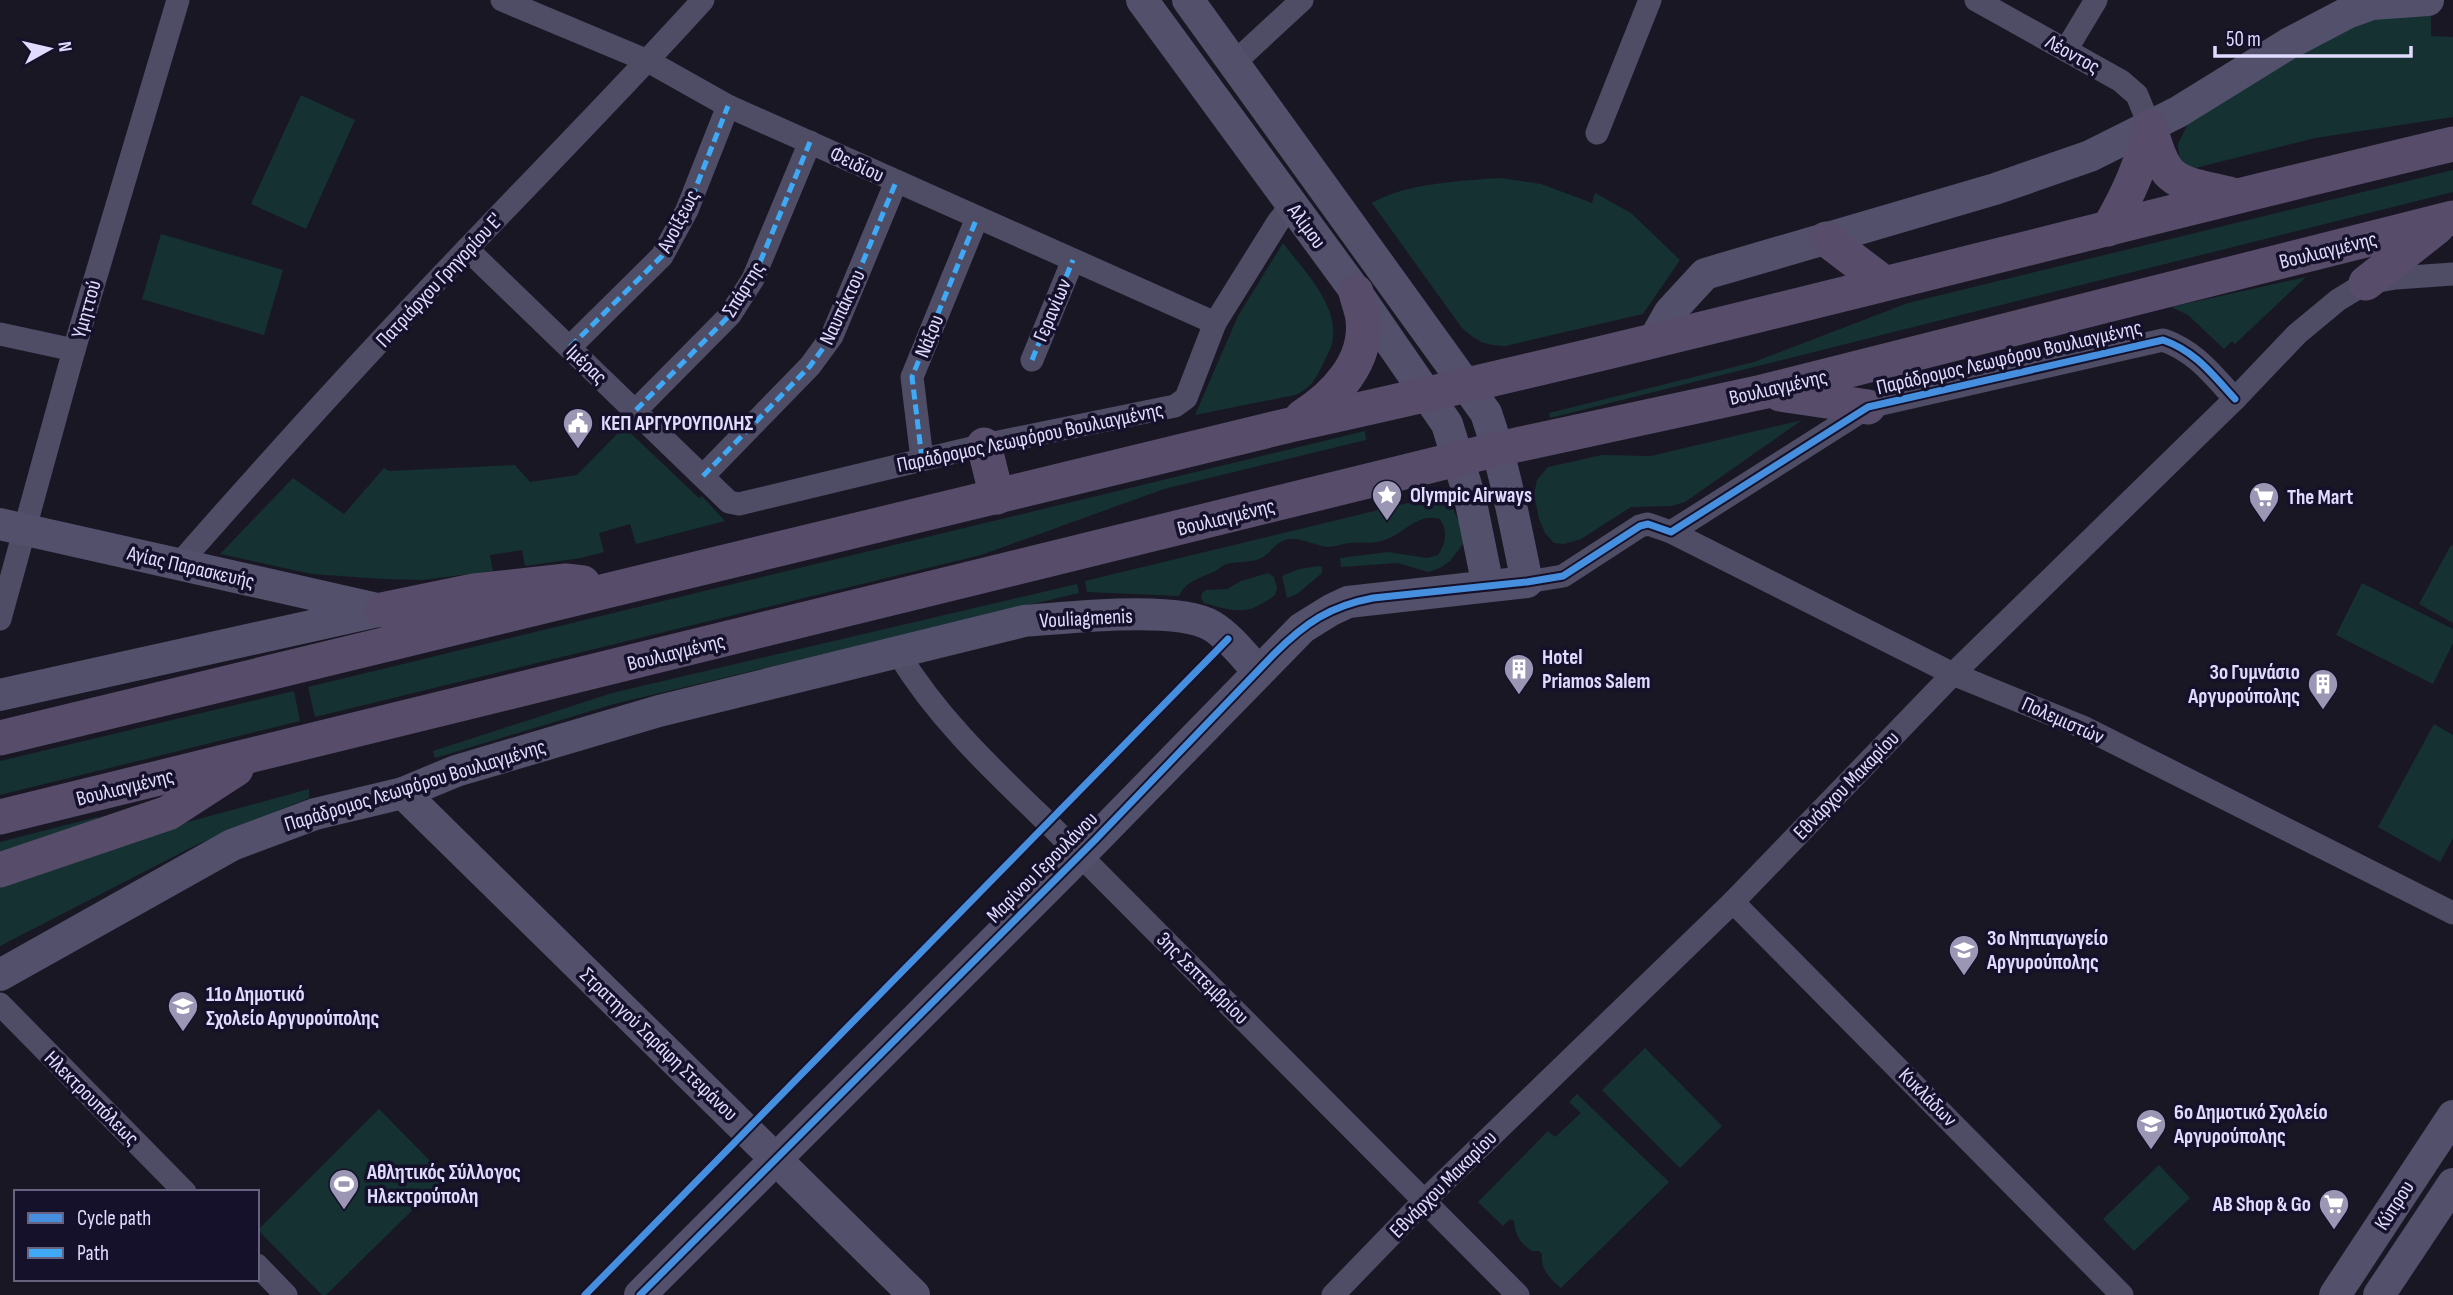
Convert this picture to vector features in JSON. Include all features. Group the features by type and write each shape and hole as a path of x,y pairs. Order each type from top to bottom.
{"main road":[{"path":"2150,127 2158,157 2167,172 2185,184 2236,195"},
{"path":"2108,229 2129,194 2145,153 2150,127"},
{"path":"0,738 1290,425 1468,386 2108,229 2236,195 2453,144"},
{"path":"2366,284 2449,219"},
{"name":"Βουλιαγμένης","path":"0,817 1498,449 1762,392 2449,219"},
{"path":"1826,239 1884,283"},
{"path":"1290,425 1335,393 1348,376 1362,344 1363,319 1356,292"},
{"path":"1762,392 1868,407"},
{"path":"984,445 997,497"},
{"path":"382,610 474,591 566,581 625,588"},
{"path":"0,870 168,813 260,754"}],"street":[{"name":"Υμηττού","path":"0,619 12,526 74,350 178,0"},
{"name":"Φειδίου","path":"502,0 648,61 728,106 1214,323"},
{"name":"Πατριάρχου Γρηγορίου Ε'","path":"179,564 467,249 648,61 702,0"},
{"name":"Αλίμου","path":"1142,0 1356,292 1427,395 1447,425 1459,460"},
{"name":"Αλίμου","path":"1188,0 1468,386 1486,413 1498,449"},
{"path":"1234,63 1302,0"},
{"path":"1597,133 1650,0"},
{"name":"Λέοντος","path":"1976,0 2130,88 2142,105 2150,127"},
{"path":"2066,50 2096,0"},
{"path":"1654,340 1670,312 1704,274 1994,189 2078,160 2150,127 2288,44 2347,13 2372,4 2428,0"},
{"path":"2439,0 2453,1"},
{"name":"Ανοίξεως","path":"570,347 662,256 687,210 728,106"},
{"name":"Σπάρτης","path":"636,410 730,314 753,279 810,142"},
{"name":"Ναυπάκτου","path":"704,476 810,366 832,336 896,182"},
{"name":"Παράδρομος Λεωφόρου Βουλιαγμένης","path":"739,504 984,445 1175,406 1186,398 1214,323 1278,222 1292,205"},
{"name":"Νάξου","path":"922,459 912,377 977,218"},
{"name":"Ιμέρας","path":"467,249 729,502 739,504"},
{"name":"Γερανίων","path":"1032,360 1073,260"},
{"path":"2366,284 2423,275 2452,275"},
{"name":"Εθνάρχου Μακαρίου","path":"1333,1295 1423,1202 1733,902 1953,674 2235,399 2297,334 2338,300 2366,284"},
{"path":"0,334 74,350"},
{"name":"Παράδρομος Λεωφόρου Βουλιαγμένης","path":"1671,532 1868,407 2163,340 2180,346 2197,357 2235,399"},
{"path":"1498,449 1527,582 1563,576 1640,526 1658,526 1671,532"},
{"path":"1459,460 1470,498 1488,586"},
{"name":"Αγίας Παρασκευής","path":"12,526 382,610"},
{"name":"Πολεμιστών","path":"1671,532 1953,674 2085,728 2453,913"},
{"name":"Μαρίνου Γερουλάνου","path":"640,1295 1302,628 1348,602 1527,582"},
{"path":"0,695 382,610"},
{"name":"Vouliagmenis","path":"898,653 1024,621 1083,616 1184,615 1211,625 1258,671"},
{"name":"Παράδρομος Λεωφόρου Βουλιαγμένης","path":"0,975 232,845 315,814 403,793 456,771 659,711 898,653"},
{"name":"3ης Σεπτεμβρίου","path":"898,653 920,687 974,753 1518,1295"},
{"name":"Στρατηγού Σαράφη Στεφάνου","path":"403,793 914,1295"},
{"name":"Κυκλάδων","path":"1733,902 2122,1295"},
{"name":"Ηλεκτρουπόλεως","path":"0,1004 183,1190"},
{"name":"Κύπρου","path":"2335,1295 2453,1116"},
{"name":"Κύπρου","path":"2379,1295 2453,1184"},
{"path":"259,1267 286,1295"}],"green space":[{"path":"2431,7 2431,36 2453,37 2453,117 2315,138 2191,169 2180,162 2178,144 2188,123 2308,41 2379,9"},
{"path":"301,95 355,120 306,229 251,204"},
{"path":"2453,170 2453,192 1550,418 1549,413 1754,362 1908,303"},
{"path":"1500,178 1541,184 1592,203 1595,193 1631,213 1680,260 1643,314 1505,346 1482,342 1462,328 1372,203 1417,187"},
{"path":"161,234 283,270 264,335 142,299"},
{"path":"1283,243 1318,289 1331,316 1332,344 1315,379 1309,387 1295,395 1195,415 1238,316"},
{"path":"2306,277 2235,344 2232,341 2224,349 2188,315 2171,307"},
{"path":"1802,420 1685,502 1671,506 1631,507 1581,539 1564,544 1554,543 1545,533 1539,519 1534,494 1537,480 1548,467 1602,455 1651,456"},
{"path":"624,427 699,498 702,496 725,521 636,544 630,524 599,533 604,552 525,566 522,550 490,555 493,571 423,580 312,574 220,554 293,478 344,514 384,468 389,471 515,465 530,482 577,475"},
{"path":"1365,431 1366,440 1164,489 981,555 315,717 308,687"},
{"path":"1424,499 1441,499 1453,509 1463,533 1463,544 1450,561 1428,572 1398,563 1341,567 1340,558 1388,552 1427,558 1438,555 1445,533 1440,519 1424,519 1377,542 1327,547 1301,540 1285,540 1259,559 1227,564 1193,581 1179,596 1087,592 1085,581"},
{"path":"2451,545 2453,546 2453,623 2419,604"},
{"path":"1322,567 1322,573 1297,594 1287,598 1282,576 1299,569"},
{"path":"1268,573 1274,577 1277,588 1275,595 1249,609 1233,610 1204,603 1201,598 1206,590 1227,589 1241,581"},
{"path":"2362,583 2453,629 2453,643 2433,684 2336,635"},
{"path":"1077,584 1079,593 614,704 435,758 433,751 612,693"},
{"path":"294,691 300,721 0,795 0,761"},
{"path":"2434,724 2453,735 2453,838 2440,862 2378,827"},
{"path":"309,789 309,798 198,844 0,946 0,887 162,829"},
{"path":"97,817 98,827 0,854 0,842"},
{"path":"1645,1048 1722,1126 1680,1168 1602,1090"},
{"path":"1577,1094 1669,1182 1561,1288 1544,1269 1542,1254 1532,1251 1519,1238 1514,1221 1510,1219 1503,1226 1478,1202 1548,1131 1555,1137 1581,1113 1569,1102"},
{"name":"Αθλητικός Σύλλογος Ηλεκτρούπολη","path":"379,1109 446,1177 326,1295 322,1295 259,1229"},
{"path":"2159,1165 2190,1198 2134,1251 2103,1219"}],"marked path":[{"path":"570,347 662,256 687,210 728,106"},
{"path":"636,410 730,315 753,279 810,142"},
{"path":"703,476 810,366 832,336 896,182"},
{"path":"922,459 912,377 977,218"},
{"path":"1032,360 1073,260"}],"cycle path":[{"path":"640,1295 1096,839 1274,654 1296,633 1319,617 1358,601 1373,598 1563,576 1640,526 1648,524 1671,532 1868,407 2163,340 2194,357 2235,399"},
{"path":"585,1295 1228,639"}],"place":[{"name":"ΚΕΠ ΑΡΓΥΡΟΥΠΟΛΗΣ","path":"578,450"},
{"name":"Olympic Airways","path":"1387,522"},
{"name":"The Mart","path":"2264,524"},
{"name":"Hotel Priamos Salem","path":"1519,696"},
{"name":"3ο Γυμνάσιο Αργυρούπολης","path":"2323,711"},
{"name":"3ο Νηπιαγωγείο Αργυρούπολης","path":"1964,977"},
{"name":"11ο Δημοτικό Σχολείο Αργυρούπολης","path":"183,1033"},
{"name":"6ο Δημοτικό Σχολείο Αργυρούπολης","path":"2151,1151"},
{"name":"Αθλητικός Σύλλογος Ηλεκτρούπολη","path":"344,1211"},
{"name":"ΑΒ Shop & Go","path":"2334,1231"}]}
